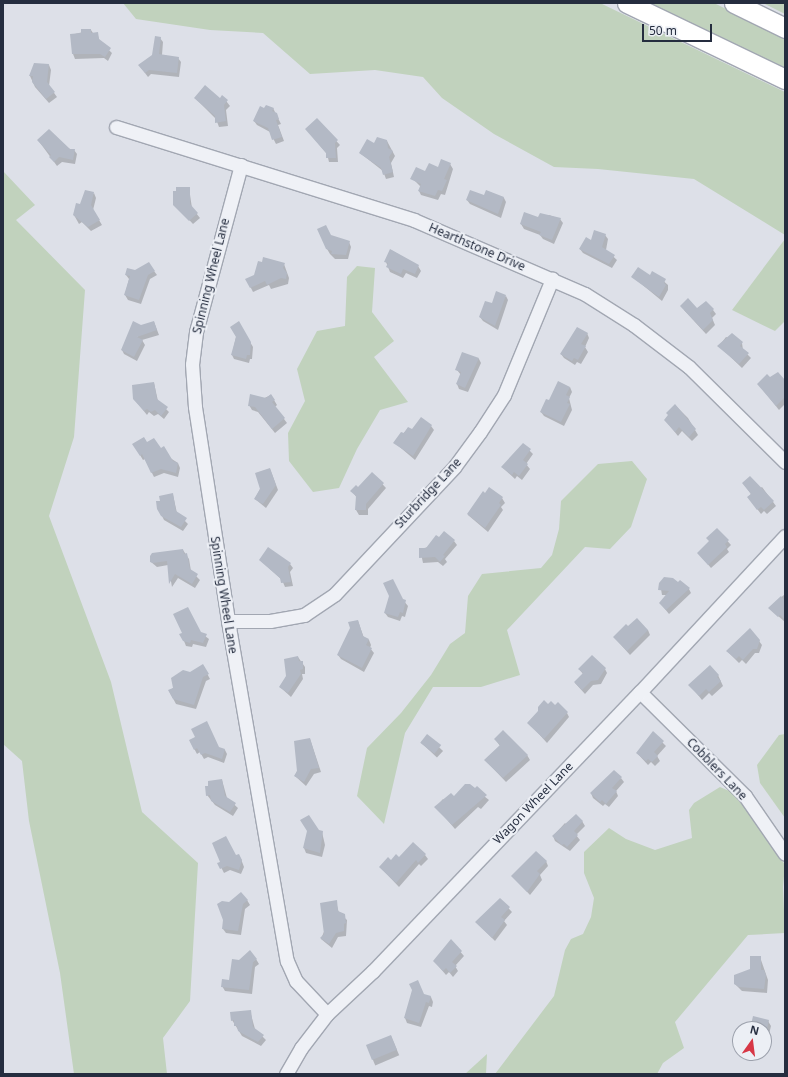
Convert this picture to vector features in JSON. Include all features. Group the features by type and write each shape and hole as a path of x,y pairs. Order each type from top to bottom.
{"highway":[{"path":"627,3 785,79"},
{"path":"734,3 785,28"}],"street":[{"name":"Hearthstone Drive","path":"116,127 414,220 585,294 634,325 690,367 785,462"},
{"name":"Spinning Wheel Lane","path":"241,165 207,286 192,364 195,407 228,621 287,961 296,981 327,1014"},
{"name":"Sturbridge Lane","path":"228,621 270,621 304,615 335,594 455,466 480,432 504,396 552,279"},
{"name":"Wagon Wheel Lane","path":"286,1074 301,1048 327,1014 373,971 640,692 785,536"},
{"name":"Cobblers Lane","path":"640,692 745,796 785,854"}],"green space":[{"path":"123,3 600,3 785,92 785,235 694,179 598,169 554,167 494,134 442,98 423,77 375,70 310,74 263,33 210,30 136,19"},
{"path":"639,3 714,3 785,38 785,76"},
{"path":"763,3 785,3 785,14"},
{"path":"3,171 35,205 16,220 85,290 74,437 49,516 111,682 142,812 198,863 190,1001 163,1038 167,1074 74,1074 60,973 29,821 22,761 3,744"},
{"path":"785,239 785,321 775,331 732,310"},
{"path":"357,266 375,268 372,312 394,341 374,357 408,402 380,410 357,449 339,488 313,492 289,461 288,433 305,401 297,369 317,331 345,326 347,277"},
{"path":"632,461 647,479 631,527 610,549 585,547 507,630 520,675 481,687 433,687 405,733 384,824 357,796 367,748 401,713 431,675 450,644 465,633 468,596 482,574 541,568 552,555 559,529 561,501 598,464"},
{"path":"785,734 785,818 760,783 757,765 779,735"},
{"path":"720,787 734,793 745,803 752,819 755,817 785,865 783,887 785,933 748,935 675,1022 684,1048 663,1063 657,1074 495,1074 554,996 565,950 571,939 583,934 591,917 594,898 584,873 584,852 609,828 626,839 655,850 692,838 689,810 694,803"},
{"path":"487,1054 486,1074 465,1074"}],"building":[{"path":"81,29 91,29 91,33 98,32 99,39 111,48 105,57 100,54 72,54 70,34 81,33"},
{"path":"155,36 161,37 159,54 179,57 177,73 149,70 145,73 138,65 152,55"},
{"path":"34,63 49,64 47,82 55,92 46,99 32,82 33,76 29,76"},
{"path":"205,85 220,98 222,95 228,100 224,105 226,121 215,123 215,116 194,98"},
{"path":"266,105 274,108 272,111 277,113 279,119 276,120 282,137 272,140 268,128 253,121 260,106 264,108"},
{"path":"317,118 338,140 335,143 336,158 326,158 326,153 305,129"},
{"path":"49,129 70,149 75,149 73,160 59,157 54,162 49,157 51,155 37,140"},
{"path":"377,137 387,140 388,148 393,151 389,157 393,172 383,175 381,168 359,153 367,139 374,143"},
{"path":"441,159 451,163 444,179 447,180 442,191 438,190 435,196 418,191 421,184 410,179 416,167 425,171 429,163 438,167"},
{"path":"176,187 190,187 190,204 198,213 189,221 173,205 173,191 176,191"},
{"path":"85,190 94,192 91,205 100,220 88,227 73,215 76,203 80,204"},
{"path":"470,190 484,195 486,190 504,197 498,214 466,200"},
{"path":"524,212 538,217 540,213 561,218 552,240 539,235 541,232 520,224"},
{"path":"326,225 331,235 350,241 346,255 331,254 332,251 326,249 317,229"},
{"path":"594,230 606,234 602,247 615,255 609,264 579,249 586,237 591,240"},
{"path":"390,249 419,265 415,274 403,269 401,274 386,267 388,263 384,262"},
{"path":"263,257 285,263 283,268 287,273 286,279 281,278 267,285 265,281 250,288 245,279 254,275 258,261 262,262"},
{"path":"149,262 155,271 148,275 139,300 124,295 130,276 125,275 127,268 135,270"},
{"path":"638,267 650,275 652,271 666,279 664,283 666,285 659,297 631,277"},
{"path":"496,291 506,295 495,326 479,317 485,301 492,303"},
{"path":"688,298 697,308 706,301 714,309 710,313 713,320 703,330 680,306"},
{"path":"133,321 141,325 154,321 157,330 137,337 143,340 134,357 121,350"},
{"path":"239,321 251,342 250,355 247,355 246,359 231,355 236,337 230,327"},
{"path":"577,327 588,333 581,344 586,346 578,360 574,358 572,361 560,354"},
{"path":"732,333 743,342 740,346 749,353 739,364 717,346"},
{"path":"462,352 479,358 465,388 456,384 461,372 455,370"},
{"path":"778,372 785,380 785,397 776,406 757,384 767,374 770,377"},
{"path":"558,381 570,387 566,395 570,397 567,403 570,404 561,422 540,412 546,399 549,400"},
{"path":"154,382 157,399 168,407 161,416 155,410 151,412 147,409 144,411 133,399 132,385"},
{"path":"250,394 266,398 271,394 275,400 272,402 285,418 272,429 255,407 248,406"},
{"path":"675,404 696,429 689,437 679,427 675,432 664,420 668,415 666,413"},
{"path":"421,417 432,425 413,456 393,443 401,432 404,433 408,427 412,429"},
{"path":"144,437 147,442 154,438 161,448 164,446 173,461 178,463 176,473 161,469 151,473 142,454 140,456 132,444"},
{"path":"523,443 531,449 523,460 528,464 519,476 514,472 512,475 501,467"},
{"path":"270,468 276,485 263,504 254,499 260,489 255,473"},
{"path":"372,472 384,483 366,504 366,510 355,510 356,496 350,491 356,485 358,487"},
{"path":"750,476 774,501 764,510 761,507 757,510 747,497 751,494 742,483"},
{"path":"489,487 503,497 499,503 501,505 485,528 467,514 483,491 485,493"},
{"path":"173,493 176,511 187,518 181,527 161,516 157,509 156,501 160,501 159,496"},
{"path":"717,528 729,540 725,544 727,547 708,565 697,553 709,541 706,538"},
{"path":"444,531 455,540 443,555 445,556 440,562 435,557 419,558 419,548 426,548 436,535 439,537"},
{"path":"268,547 291,563 288,567 291,582 281,583 280,578 259,560"},
{"path":"183,549 184,554 187,553 190,569 198,574 192,584 175,574 169,584 167,561 153,563 150,562 150,556 152,553"},
{"path":"664,577 673,578 678,582 680,580 690,588 666,610 659,603 669,591 658,590 659,583"},
{"path":"393,579 403,599 406,600 403,613 400,612 398,617 384,613 389,596 383,583"},
{"path":"781,596 785,601 785,620 780,615 778,617 768,608"},
{"path":"188,607 201,632 207,634 203,643 191,640 190,643 183,641 179,634 182,633 173,614"},
{"path":"637,618 648,630 627,651 613,637 626,624 628,626"},
{"path":"358,620 363,636 369,639 366,645 372,648 362,668 337,655 350,628 348,622"},
{"path":"750,628 760,640 757,649 753,649 743,660 739,656 736,659 726,651"},
{"path":"592,655 606,668 598,680 591,681 582,690 574,682 583,673 578,669"},
{"path":"298,656 299,661 303,661 303,669 300,670 301,674 288,693 279,687 286,676 284,659"},
{"path":"203,664 209,674 203,677 194,705 173,699 168,690 173,688 171,678 183,670 190,672"},
{"path":"710,665 719,675 717,677 721,681 709,692 706,689 699,696 688,685"},
{"path":"544,700 548,704 551,701 555,705 558,702 568,712 544,739 527,723 538,711 538,707"},
{"path":"207,721 219,747 225,749 222,759 205,753 201,755 197,748 194,750 189,740 195,737 191,729"},
{"path":"503,730 528,755 503,778 484,760 500,745 494,739"},
{"path":"653,731 664,741 654,752 658,756 652,762 648,759 646,761 636,753"},
{"path":"427,734 441,745 434,754 420,743"},
{"path":"310,738 319,768 311,769 304,782 294,776 297,771 294,741"},
{"path":"614,770 622,777 612,788 617,791 606,804 602,800 600,802 590,793"},
{"path":"222,779 225,796 236,803 230,812 211,801 210,795 206,796 205,786 208,786 208,781"},
{"path":"465,784 470,784 475,788 477,786 487,795 452,825 434,807 451,793 454,796"},
{"path":"576,814 583,821 574,831 578,835 567,847 564,844 562,845 552,836"},
{"path":"309,815 319,830 323,831 320,853 303,848 307,831 300,820"},
{"path":"226,836 236,855 239,854 242,860 239,870 227,866 220,869 217,863 220,862 212,843"},
{"path":"413,842 426,854 418,863 416,860 396,883 379,867 388,857 391,860 396,854 399,857"},
{"path":"536,851 547,861 537,871 540,874 527,892 511,876"},
{"path":"241,892 248,900 243,904 238,931 222,929 223,920 217,904 222,901 229,902"},
{"path":"500,898 510,907 501,917 505,920 492,938 475,922"},
{"path":"337,900 338,911 345,914 346,923 344,924 344,931 336,933 329,944 320,938 324,934 320,903"},
{"path":"451,939 462,951 452,962 457,966 450,973 446,968 443,971 433,961"},
{"path":"250,950 257,959 253,962 249,990 221,987 222,979 229,980 232,959 239,960"},
{"path":"750,956 761,956 761,970 764,970 766,975 764,989 739,987 734,984 734,975 750,969"},
{"path":"418,980 424,994 431,996 429,1003 426,1002 419,1023 404,1018 412,990 409,984"},
{"path":"251,1010 253,1027 264,1035 258,1042 238,1031 237,1026 234,1026 234,1020 231,1021 230,1012"},
{"path":"753,1016 769,1020 769,1021 752,1021"},
{"path":"391,1035 397,1050 372,1060 366,1045"}]}
